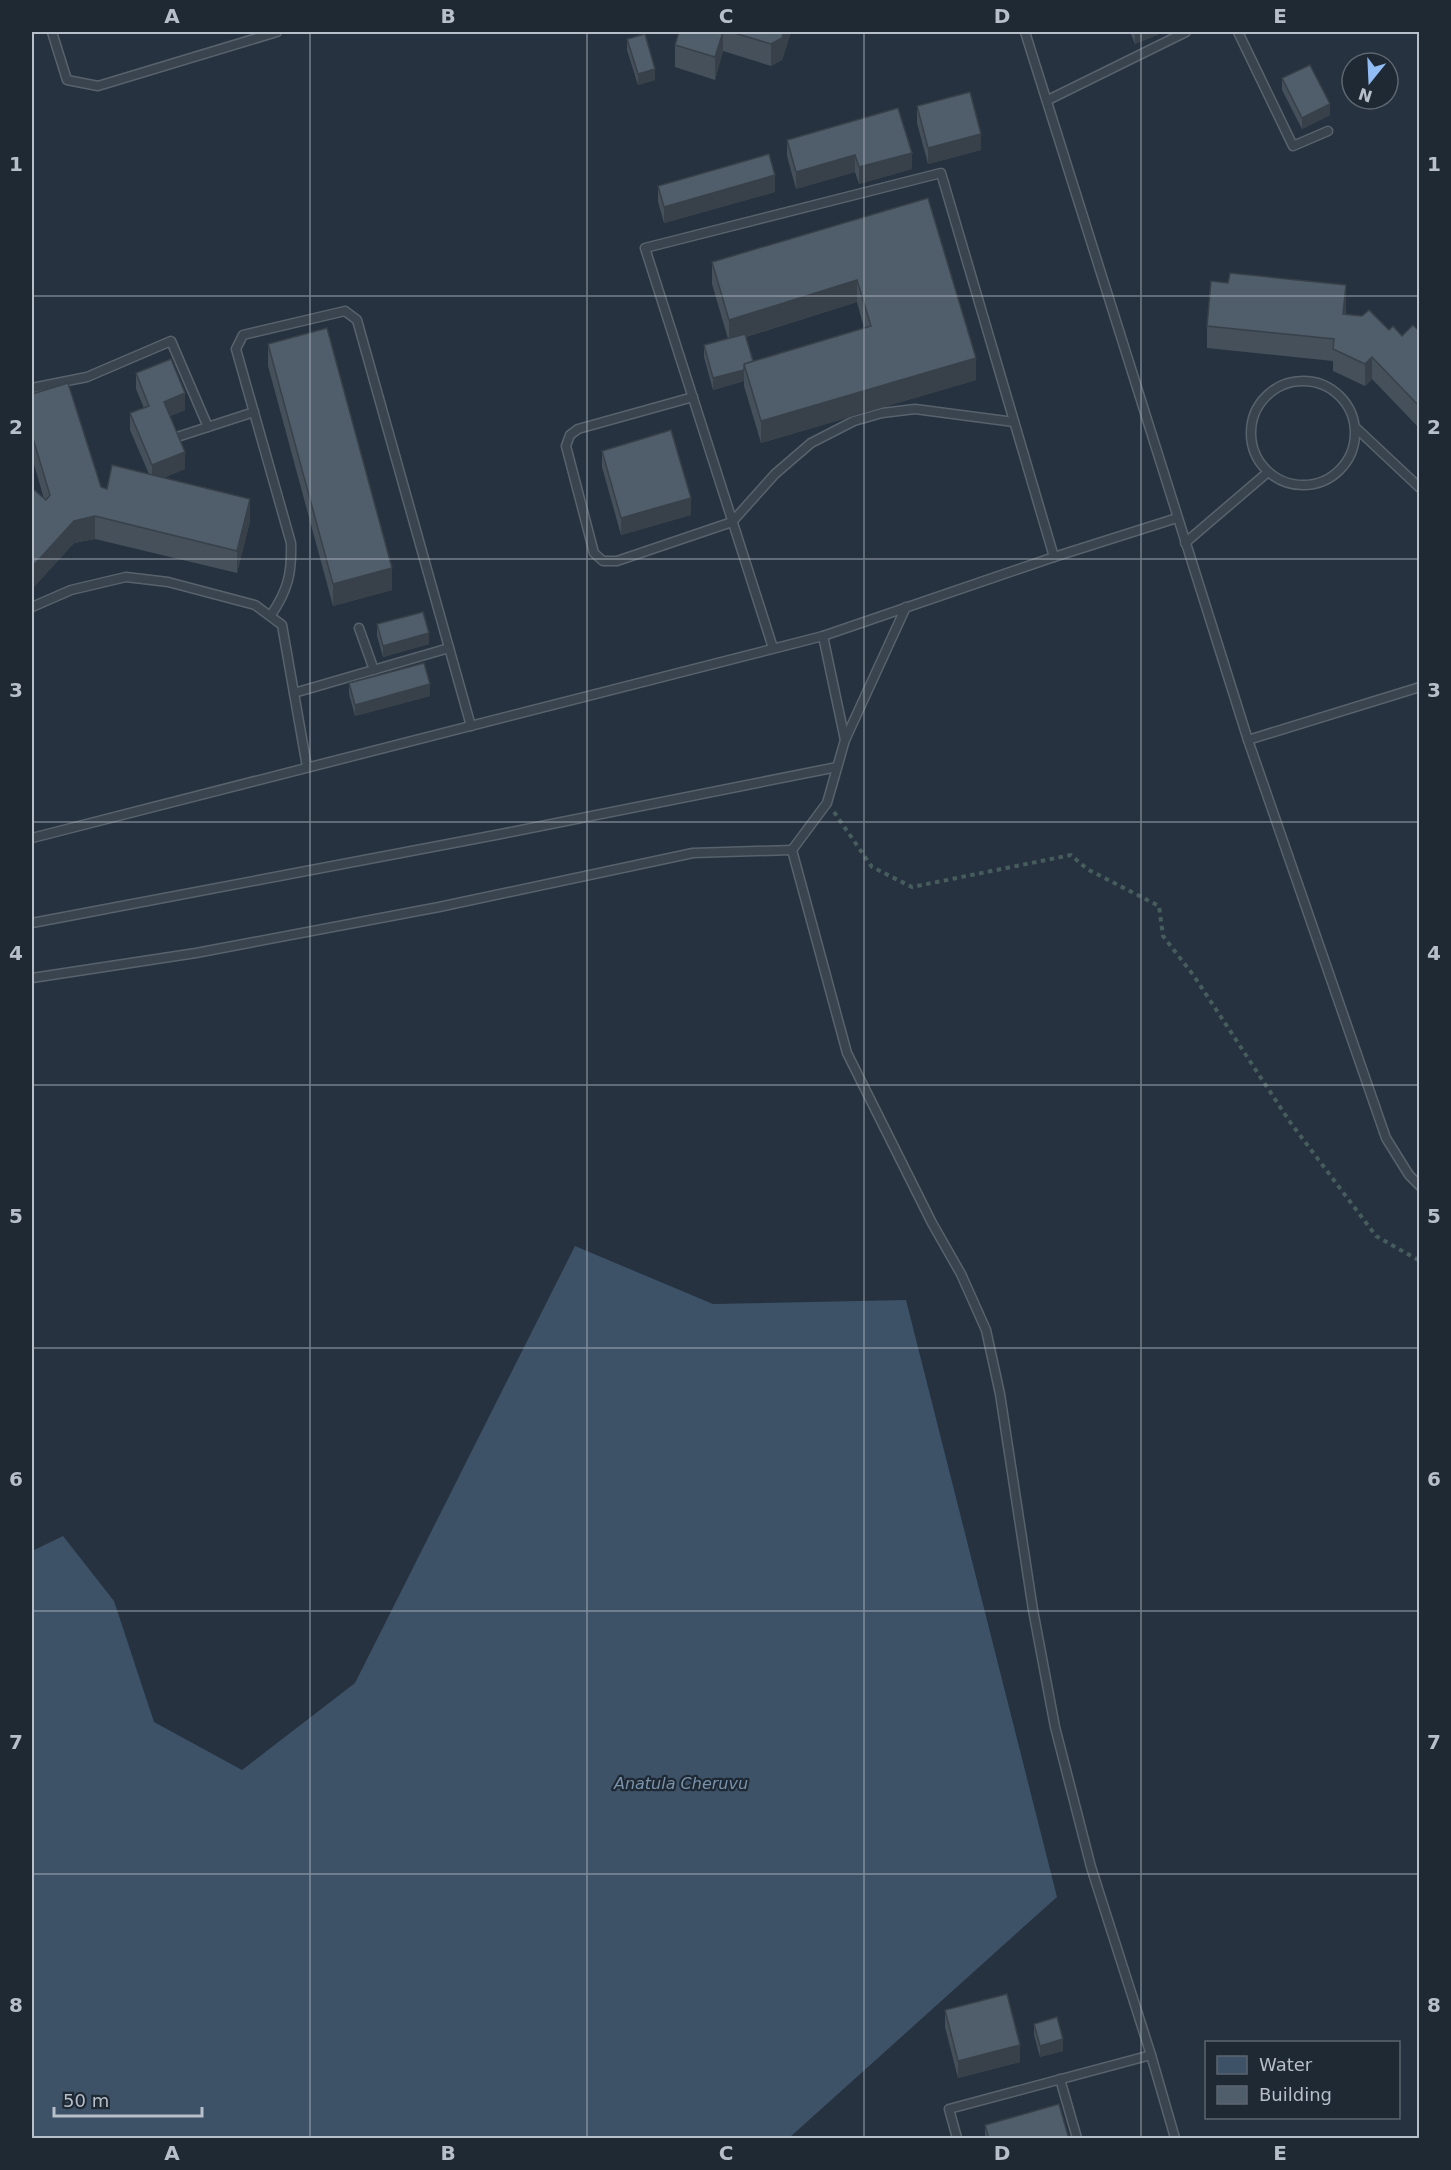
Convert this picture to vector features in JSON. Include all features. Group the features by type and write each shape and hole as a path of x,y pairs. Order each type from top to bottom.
{"lane":[{"path":"52,32 67,80 98,86 254,35 277,32"},
{"path":"1025,32 1248,740 1386,1138 1409,1175 1419,1186"},
{"path":"1048,100 1186,32"},
{"path":"1238,32 1293,146 1328,131"},
{"path":"773,648 645,248 941,173 1054,557"},
{"path":"271,615 287,587 291,569 291,543 236,349 243,335 345,311 357,320 471,726"},
{"path":"32,388 87,377 171,341 208,427"},
{"path":"1293,381 1310,381 1325,385 1340,395 1351,410 1355,427 1354,445 1347,461 1335,474 1319,483 1301,485 1284,481 1268,472 1258,459 1252,444 1251,427 1255,411 1264,397 1277,387 1293,381"},
{"path":"693,397 578,429 570,435 566,446 594,553 603,561 617,561 732,522 775,474 811,443 854,421 882,412 915,409 1014,422"},
{"path":"177,437 254,412"},
{"path":"1355,427 1419,488"},
{"path":"1185,543 1268,472"},
{"path":"32,838 823,636 1054,557 1177,518"},
{"path":"32,607 72,590 126,577 168,582 255,604 282,625 307,767"},
{"path":"792,850 827,803 845,740 906,608"},
{"path":"360,628 374,670"},
{"path":"823,636 845,740"},
{"path":"294,693 449,648"},
{"path":"1248,740 1419,687"},
{"path":"32,922 501,834 837,767"},
{"path":"32,978 207,951 439,907 693,853 792,850"},
{"path":"792,850 847,1053 932,1223 961,1274 986,1330 1000,1394 1033,1610 1054,1727 1091,1867 1151,2055 1175,2139"},
{"path":"957,2139 949,2109 1151,2055"},
{"path":"1060,2079 1077,2139"}],"path":[{"path":"827,803 872,867 912,887 1071,855 1087,869 1159,906 1163,936 1194,975 1290,1122 1376,1236 1419,1261"}],"water":[{"name":"Anatula Cheruvu","path":"575,1246 713,1304 906,1300 1057,1897 789,2138 32,2138 32,1551 63,1536 114,1601 154,1722 242,1770 355,1683"}],"building":[{"path":"679,32 723,32 715,57 675,45"},
{"path":"731,32 784,32 782,38 771,44"},
{"path":"645,34 655,69 638,74 627,39"},
{"path":"1310,65 1330,104 1302,118 1282,78"},
{"path":"970,92 981,134 928,148 917,106"},
{"path":"898,108 912,153 859,167 855,155 796,172 787,140"},
{"path":"769,154 775,175 664,207 658,186"},
{"path":"928,198 976,358 761,421 744,364 871,326 857,280 729,320 712,262"},
{"path":"1230,273 1346,285 1343,314 1362,316 1369,310 1389,330 1393,326 1402,336 1413,325 1419,331 1419,406 1372,357 1365,364 1333,349 1334,339 1207,326 1211,281 1228,283"},
{"path":"327,328 392,568 333,584 268,344"},
{"path":"745,334 753,361 744,364 744,370 713,378 704,345"},
{"path":"171,359 185,393 164,402 185,452 152,465 130,413 149,406 136,373"},
{"path":"68,383 101,487 107,489 112,465 250,499 237,551 95,516 74,521 32,567 32,488 46,500 50,495 32,435 32,394"},
{"path":"671,430 691,498 621,518 602,451"},
{"path":"423,612 429,633 383,646 377,624"},
{"path":"424,663 430,684 355,705 349,683"},
{"path":"1007,1994 1020,2045 958,2061 945,2010"},
{"path":"1057,2017 1063,2039 1040,2046 1034,2024"},
{"path":"1059,2104 1069,2139 989,2139 985,2125"}]}
